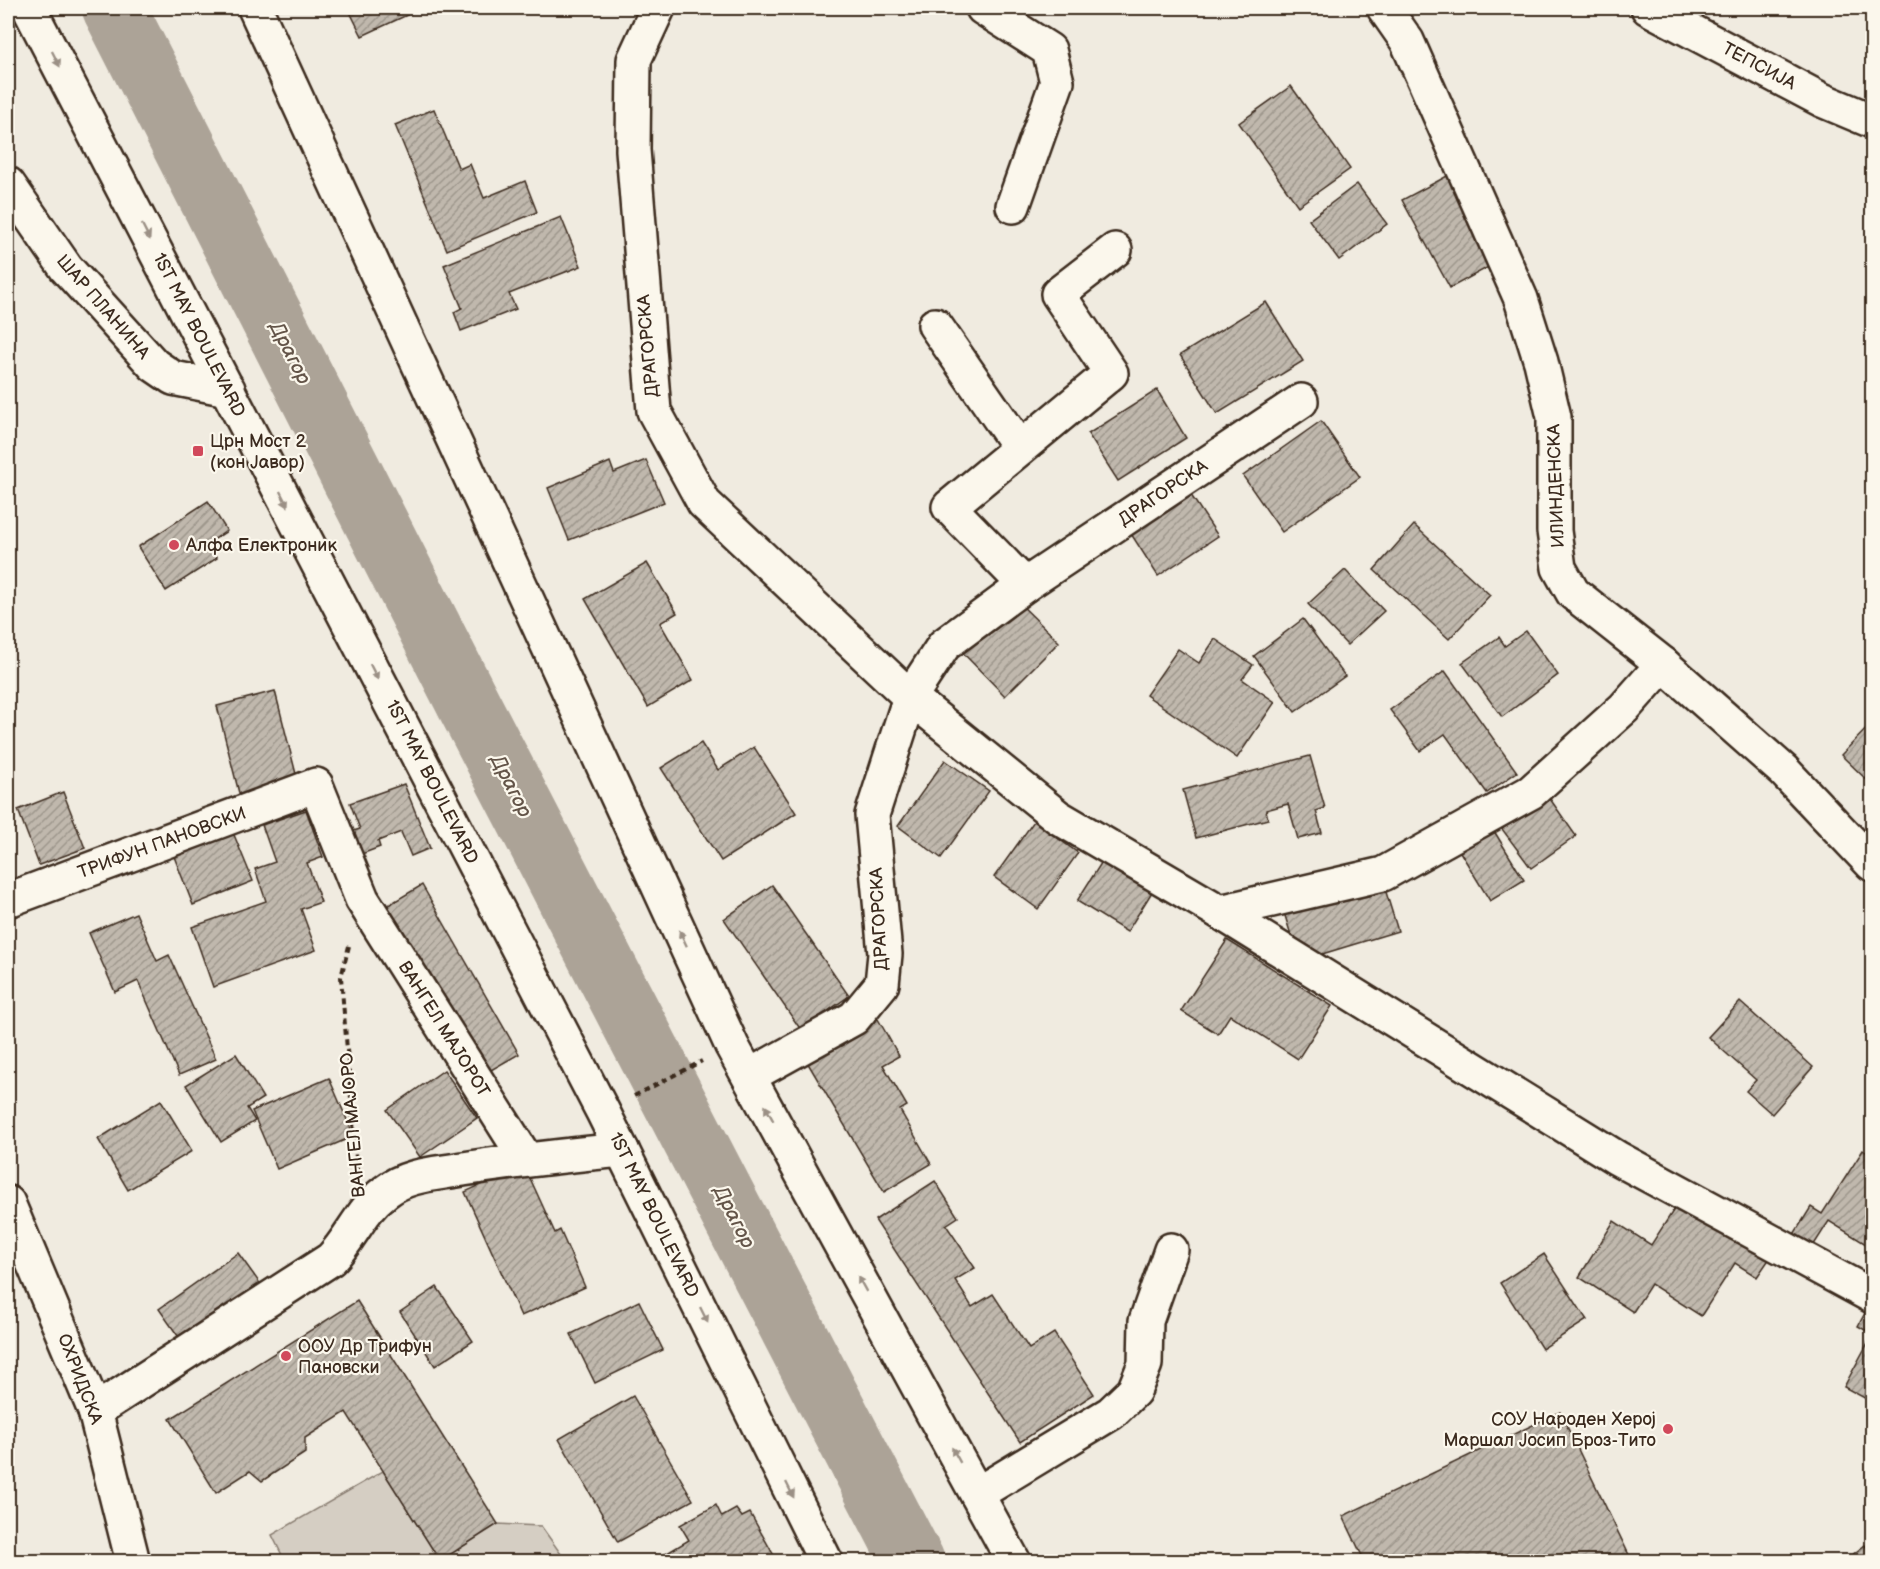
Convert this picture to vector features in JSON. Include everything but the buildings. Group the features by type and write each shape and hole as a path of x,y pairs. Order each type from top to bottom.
{"street":[{"name":"1ST MAY BOULEVARD","path":"29,8 622,1150 826,1562"},
{"path":"255,8 732,1046 1014,1562"},
{"name":"ДРАГОРСКА","path":"658,8 634,60 633,150 654,411 705,503 910,697"},
{"path":"982,8 1049,50 1057,82 1013,206"},
{"name":"ИЛИНДЕНСКА","path":"1384,8 1407,41 1521,299 1538,352 1554,417 1554,531 1559,568 1573,593 1663,664 1784,771 1872,864"},
{"name":"ТЕПСИЈА","path":"1648,8 1822,100 1872,121"},
{"name":"ШАР ПЛАНИНА","path":"8,184 66,268 154,365 173,378 228,389"},
{"path":"1025,585 950,507 1111,373 1058,294 1115,250"},
{"path":"935,325 1020,448"},
{"name":"ДРАГОРСКА","path":"749,1076 854,1018 882,984 885,954 872,815 910,697 944,645 1025,585 1301,401"},
{"path":"1220,912 1383,874 1531,792 1624,708 1663,664"},
{"path":"910,697 1058,817 1220,912 1415,1035 1617,1158 1872,1296"},
{"name":"ТРИФУН ПАНОВСКИ","path":"8,900 316,785 362,899"},
{"name":"ВАНГЕЛ МАJОРОТ","path":"362,899 526,1159"},
{"path":"361,1215 385,1192 406,1179 526,1159 622,1150"},
{"name":"ОХРИДСКА","path":"8,1203 95,1411 134,1562"},
{"name":"ВАНГЕЛ МАЈОРО","path":"95,1411 331,1258 347,1242 361,1215"},
{"path":"978,1494 1111,1413 1134,1391 1145,1364 1146,1321 1171,1250"}],"path":[{"name":"ВАНГЕЛ МАЈОРО","path":"361,1215 341,977 362,899"},
{"path":"635,1096 693,1066"}],"shaded area":[{"path":"383,1471 440,1561 285,1561 272,1535"},
{"path":"498,1524 541,1526 566,1561 440,1561"}],"waterway":[{"name":"Драгор","path":"114,8 471,709 913,1562"}],"place":[{"name":"Црн Мост 2 (кон Јавор)","path":"198,451"},
{"name":"Алфа Електроник","path":"174,545"},
{"name":"ООУ Др Трифун Пановски","path":"286,1356"},
{"name":"СОУ Народен Херој Маршал Јосип Броз-Тито","path":"1668,1429"}]}
